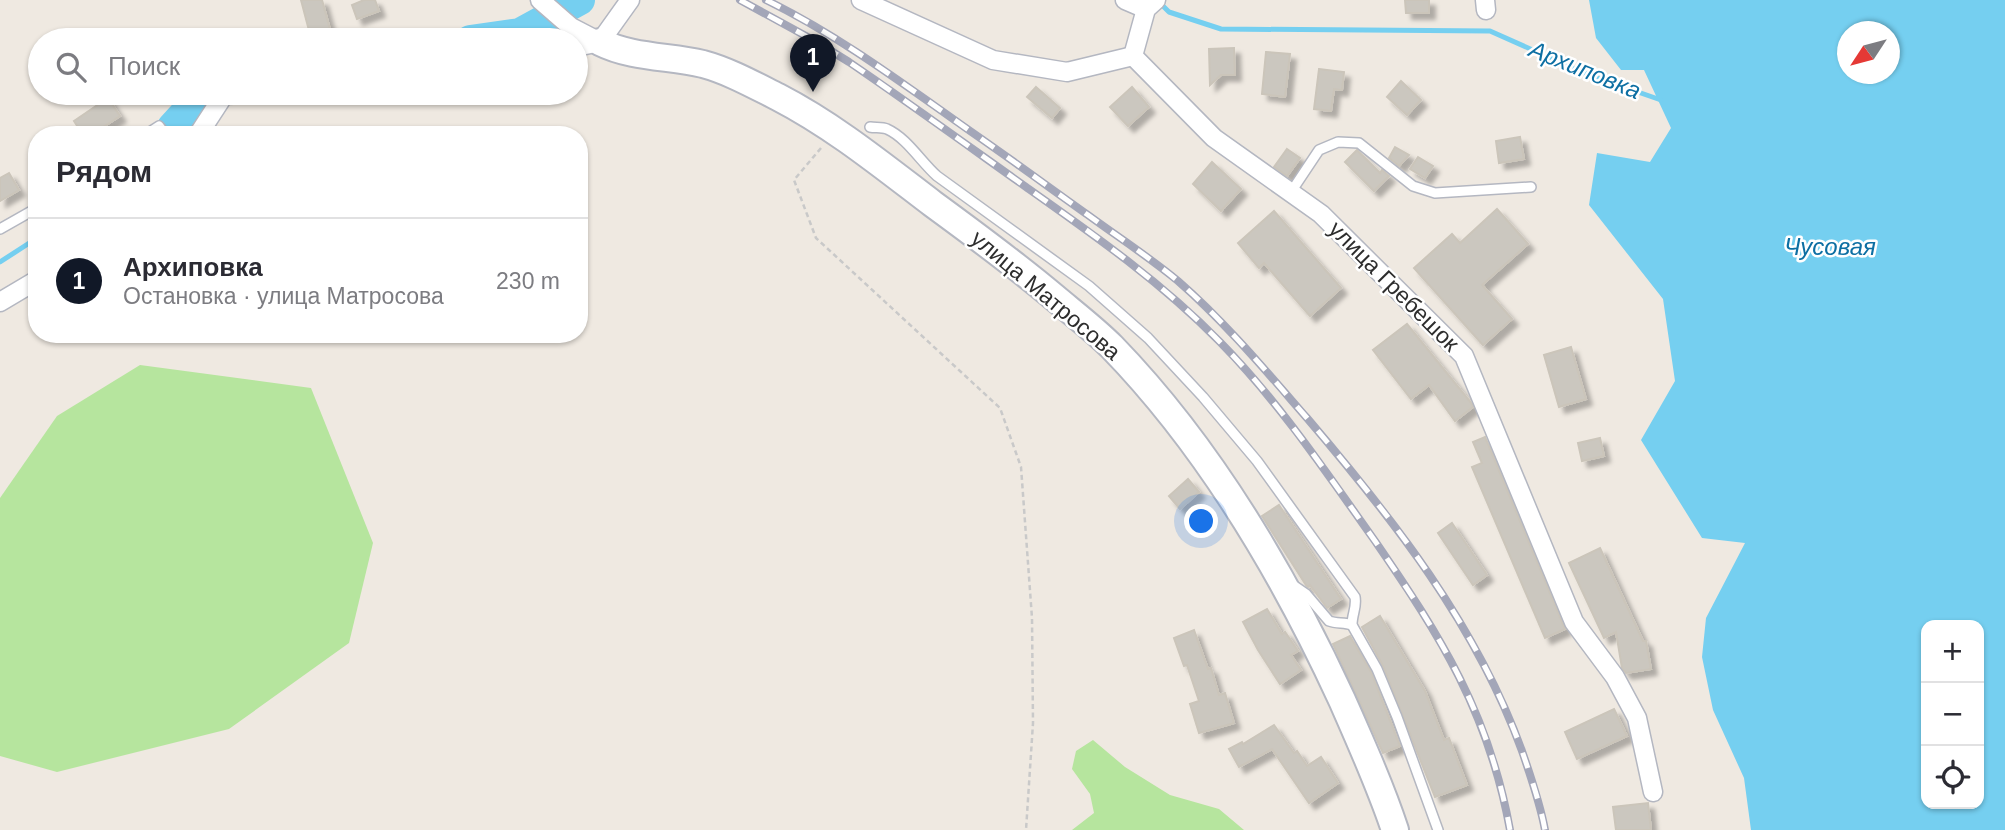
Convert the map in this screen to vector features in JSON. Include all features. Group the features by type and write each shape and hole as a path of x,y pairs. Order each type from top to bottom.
{"street":[{"path":"588,45 630,0"},
{"path":"861,0 993,60 1067,72 1133,56 1151,5 1125,0"},
{"path":"542,1 572,28"},
{"name":"улица Матросова","path":"588,45 717,68 781,99 866,152 1009,260 1111,346 1161,403 1217,475 1244,516 1323,660 1369,759 1395,830"},
{"name":"улица Гребешок","path":"1133,56 1214,138 1321,214 1464,356 1574,622 1615,677 1637,718 1653,792"},
{"path":"204,126 218,105"},
{"path":"0,302 28,285"}],"lane":[{"path":"870,127 886,129 903,141 937,176 1088,286 1148,338 1231,429 1286,498 1355,597 1357,604 1352,625 1377,668 1439,830"},
{"path":"1291,192 1319,150 1338,142 1359,143 1413,186 1435,193 1531,187"},
{"path":"0,229 28,213"},
{"path":"1281,580 1291,583 1306,594 1329,621 1352,625"}],"path":[{"path":"835,132 794,180 816,238 1000,408 1021,467 1032,618 1032,723 1026,830"}],"green space":[{"path":"140,365 311,388 373,543 349,643 229,729 57,772 0,756 0,498 57,416"},
{"path":"1093,740 1125,767 1170,795 1219,809 1244,830 1072,830 1094,813 1090,794 1072,769 1076,751"}],"water":[{"name":"Чусовая","path":"1589,0 2005,0 2005,830 1751,830 1744,778 1713,710 1702,657 1706,618 1745,543 1702,538 1641,440 1675,381 1663,299 1589,205 1597,153 1650,162 1671,128 1644,70 1621,70 1596,38"}],"building":[{"path":"301,0 322,0 330,28 308,28"},
{"path":"364,0 375,0 379,11 357,19 352,5"},
{"path":"1405,0 1429,0 1429,13 1406,13"},
{"path":"1234,48 1235,75 1221,75 1210,85 1209,49"},
{"path":"1266,52 1290,54 1285,97 1262,94"},
{"path":"1319,69 1344,72 1342,90 1334,89 1331,111 1314,109"},
{"path":"1401,81 1421,100 1407,115 1387,97"},
{"path":"1036,87 1060,108 1052,118 1027,97"},
{"path":"1132,87 1149,107 1128,126 1110,107"},
{"path":"98,105 113,105 120,116 105,126 77,126 74,121"},
{"path":"1520,137 1524,159 1499,163 1496,141"},
{"path":"1395,147 1409,155 1399,166 1389,158"},
{"path":"1287,149 1300,158 1287,176 1274,167"},
{"path":"1357,150 1380,173 1382,170 1389,176 1374,191 1345,162"},
{"path":"1418,157 1433,166 1425,178 1410,169"},
{"path":"1212,162 1241,189 1221,211 1193,184"},
{"path":"9,173 19,190 0,201 0,178"},
{"path":"1497,209 1528,244 1482,285 1512,319 1483,345 1414,268 1452,234 1460,243"},
{"path":"1274,211 1341,288 1310,316 1264,263 1259,268 1238,243"},
{"path":"1407,324 1472,404 1473,407 1455,421 1429,385 1411,399 1373,350"},
{"path":"1571,347 1586,399 1559,407 1544,355"},
{"path":"1485,437 1565,629 1545,638 1472,467 1482,463 1473,442"},
{"path":"1600,438 1604,456 1582,461 1578,443"},
{"path":"1188,479 1199,492 1180,509 1169,496"},
{"path":"1279,505 1341,599 1327,608 1310,585 1306,585 1262,516"},
{"path":"1452,523 1487,575 1473,585 1438,533"},
{"path":"1600,548 1643,641 1646,641 1651,669 1626,673 1622,668 1616,632 1604,638 1569,563"},
{"path":"1267,609 1282,634 1285,632 1298,651 1291,655 1301,670 1280,684 1243,622"},
{"path":"1380,616 1425,691 1444,740 1449,738 1467,785 1435,797 1383,666 1362,627"},
{"path":"1194,630 1208,669 1211,668 1219,695 1225,693 1234,723 1199,733 1190,704 1199,701 1187,665 1184,666 1174,638"},
{"path":"1350,636 1371,672 1400,746 1383,753 1333,644"},
{"path":"1614,709 1627,736 1577,759 1565,732"},
{"path":"1274,725 1307,766 1321,757 1338,783 1309,803 1272,749 1239,767 1229,749 1242,742 1243,744"},
{"path":"1648,803 1651,830 1616,830 1613,807"}],"waterway":[{"name":"Архиповка","path":"529,28 580,0"},
{"name":"Архиповка","path":"1159,2 1169,12 1221,29 1490,31 1589,75 1661,100"},
{"name":"Архиповка","path":"173,126 192,105"},
{"name":"Архиповка","path":"0,262 28,244"}],"railway":[{"path":"740,0 849,62 1077,223 1174,299 1242,365 1282,413 1338,489 1399,576 1441,644 1475,712 1489,749 1510,830"},
{"path":"766,0 820,29 898,80 1145,255 1229,330 1307,418 1401,534 1456,616 1503,704 1529,771 1545,830"}],"place":[{"name":"Архиповка","path":"813,92"}]}
